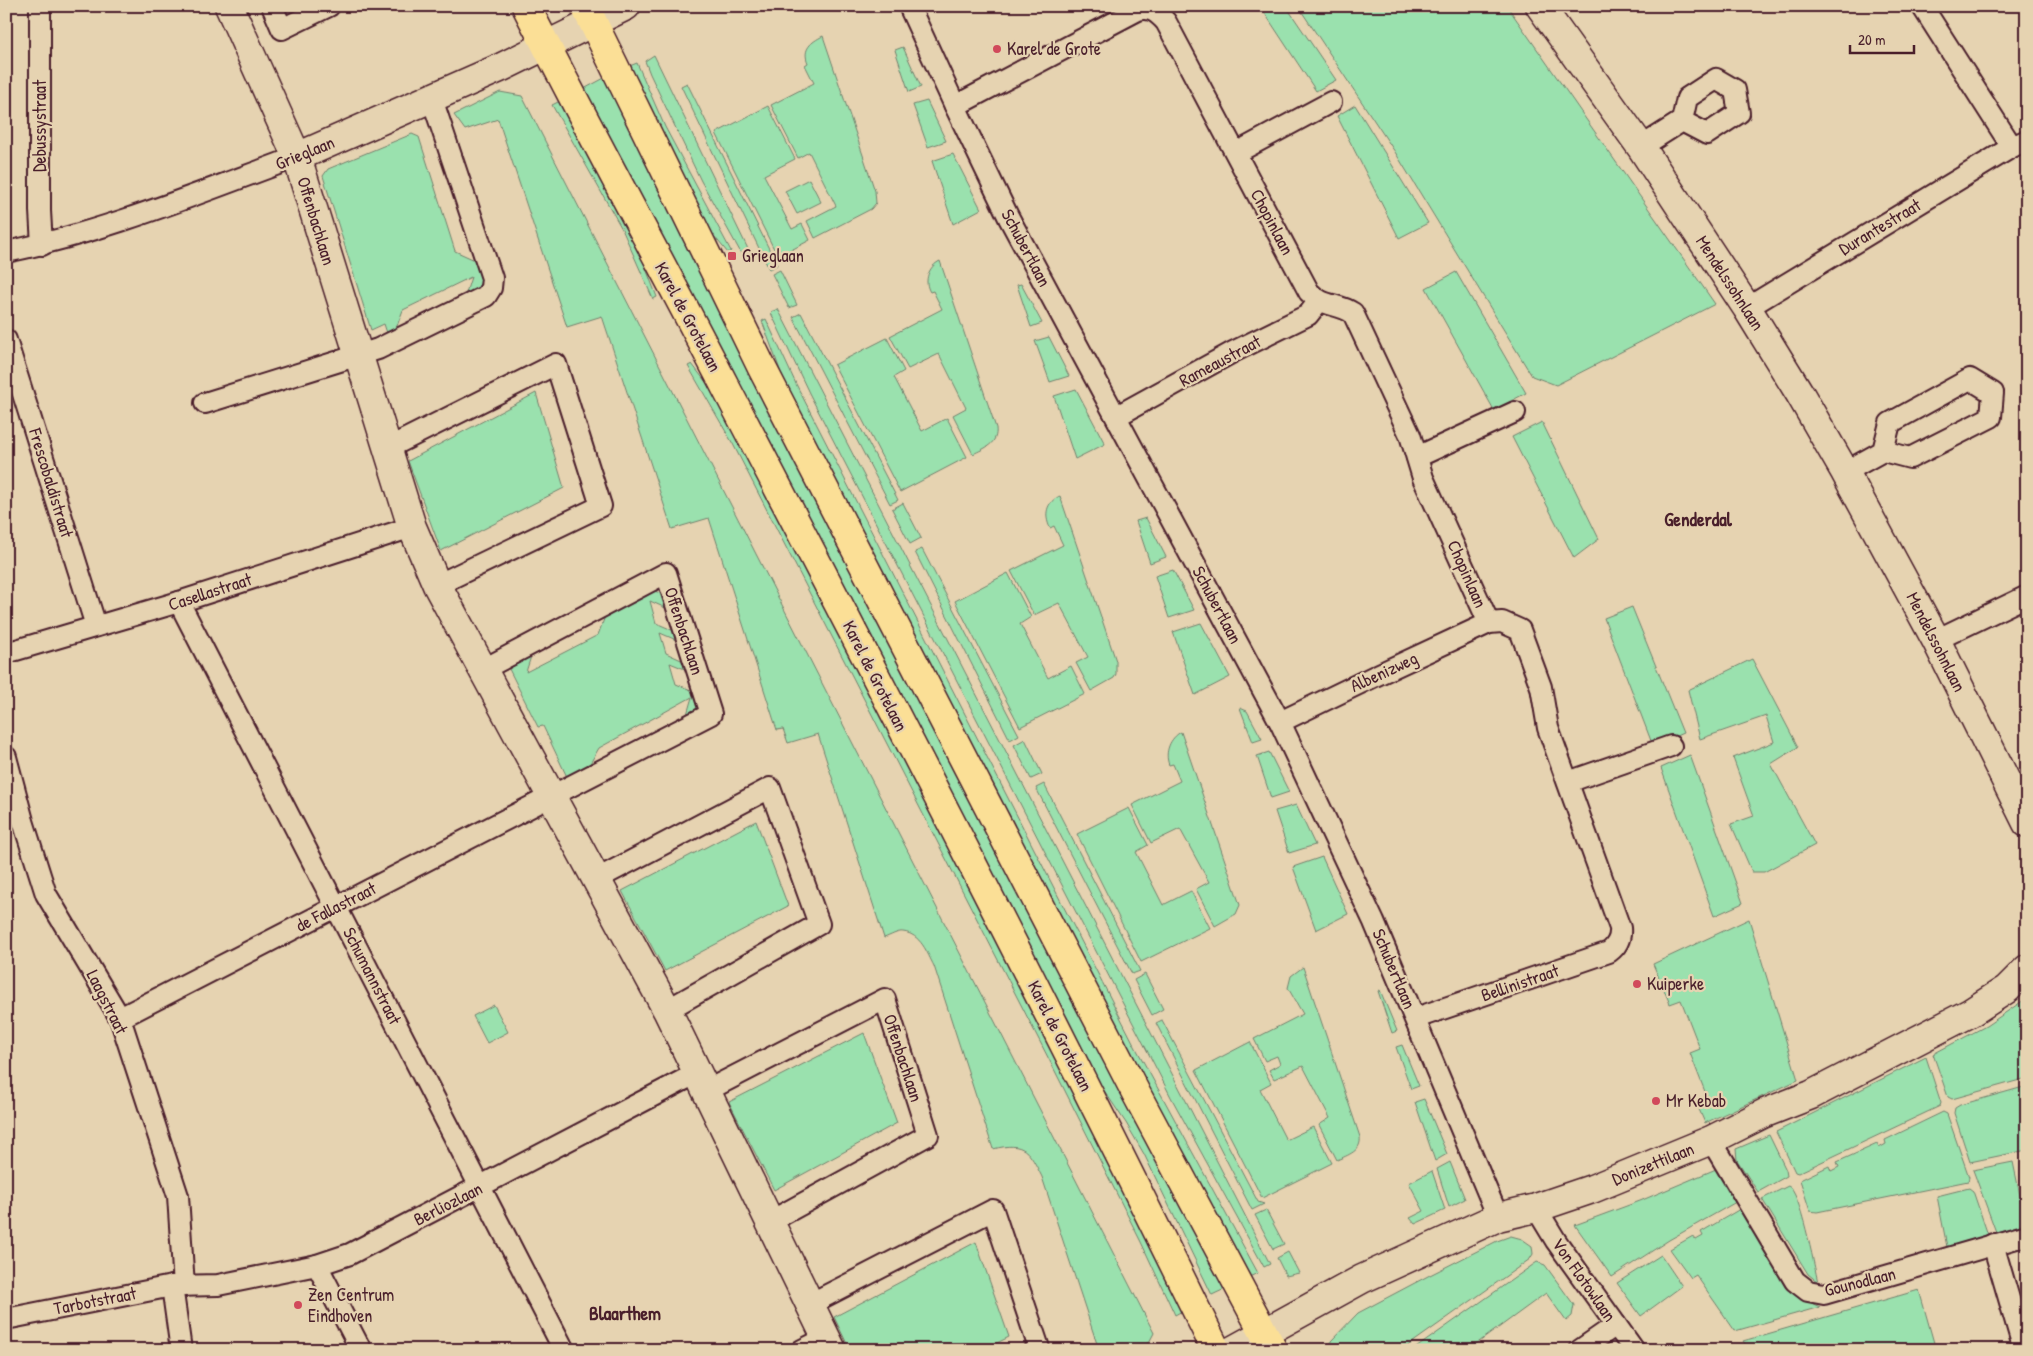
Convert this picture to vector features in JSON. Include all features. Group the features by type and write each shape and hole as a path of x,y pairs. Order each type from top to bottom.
{"main road":[{"name":"Karel de Grotelaan","path":"526,6 724,384 1102,1116 1216,1350"},
{"path":"589,15 762,368 1137,1095 1269,1341"}],"street":[{"name":"Debussystraat","path":"40,6 40,211 42,245"},
{"path":"272,6 282,29 329,6"},
{"name":"Grieglaan","path":"6,252 42,245 92,231 297,157 432,99 546,46 589,15 626,6"},
{"name":"Schubertlaan","path":"909,6 954,106 1009,218 1280,722 1374,922 1416,1018 1498,1217"},
{"name":"Mendelssohnlaan","path":"1540,6 1641,147 1747,308 1845,472 1936,640 2026,817"},
{"path":"1922,6 2019,144"},
{"name":"Offenbachlaan","path":"237,9 297,157 412,527 437,585 667,1010 810,1304 820,1346"},
{"name":"Chopinlaan","path":"954,106 1138,10 1147,9 1166,22 1309,292 1319,302 1344,308 1353,313 1410,435 1423,478 1489,623 1502,622 1520,630 1541,687 1548,728 1620,928 1618,940"},
{"path":"205,403 378,350 486,296 491,288 492,278 432,99"},
{"path":"1236,153 1331,102"},
{"path":"1641,147 1682,121"},
{"name":"Durantestraat","path":"1747,308 2019,144"},
{"name":"Rameaustraat","path":"1117,416 1233,352 1308,315 1319,302"},
{"name":"Frescobaldistraat","path":"6,340 96,626"},
{"path":"388,448 556,364 601,506 437,585"},
{"path":"1845,472 1883,451 1910,458 1991,417 1993,393 1970,379 1890,423 1883,451"},
{"path":"1417,458 1515,412"},
{"name":"Casellastraat","path":"6,653 179,602 412,527"},
{"name":"Offenbachlaan","path":"484,669 666,573 711,714 552,796"},
{"path":"1936,640 2027,596"},
{"name":"Schumannstraat","path":"179,602 564,1350"},
{"name":"Albenizweg","path":"1280,722 1489,623"},
{"path":"1568,782 1671,746"},
{"name":"Laagstraat","path":"6,757 23,821 46,894 120,1018 178,1196 178,1286 182,1350"},
{"path":"597,879 770,788 819,924 667,1010"},
{"name":"de Fallastraat","path":"120,1018 552,796"},
{"name":"Bellinistraat","path":"1416,1018 1610,952 1618,940"},
{"name":"Donizettilaan","path":"1233,1350 1269,1341 1362,1279 1498,1217 1536,1208 1592,1189 1710,1140 1765,1113 1811,1095 1946,1026 1991,1000 2007,989 2027,969"},
{"name":"Offenbachlaan","path":"702,1082 885,999 928,1135 769,1222"},
{"name":"Berliozlaan","path":"178,1286 218,1285 318,1265 350,1254 481,1187 702,1082"},
{"name":"Gounodlaan","path":"1710,1140 1795,1281 1808,1291 1824,1294 2027,1235"},
{"name":"Von Flotowlaan","path":"1536,1208 1556,1241 1634,1350"},
{"path":"810,1304 993,1210 1038,1348 1035,1350"},
{"path":"1993,1244 2024,1350"},
{"path":"318,1265 361,1350"},
{"name":"Tarbotstraat","path":"6,1320 178,1286"},
{"path":"1580,1350 1616,1324"}],"green space":[{"path":"1260,6 1286,6 1336,80 1316,91"},
{"path":"1298,6 1507,6 1715,304 1556,385 1532,376 1395,152"},
{"path":"823,36 875,191 876,203 871,209 815,238 807,221 836,206 809,152 798,158 771,105 814,83 805,65 808,63 806,54 811,43"},
{"path":"903,47 921,87 909,92 895,50"},
{"path":"654,55 748,249 741,253 701,181 650,74 645,61"},
{"path":"637,63 665,127 731,251 728,253 699,218 627,67"},
{"path":"608,76 1229,1287 1212,1295 1144,1154 1095,1077 582,90"},
{"path":"687,83 777,265 769,269 681,86"},
{"path":"500,92 522,96 1154,1333 1145,1350 1099,1350 1042,1177 1025,1150 1012,1146 993,1149 929,955 919,940 909,934 899,932 884,938 818,734 788,743 783,729 777,730 709,518 672,529 602,316 567,327 498,119 465,130 454,115"},
{"path":"562,100 630,227 657,297 653,299 622,229 552,105"},
{"path":"927,101 946,141 928,147 913,105"},
{"path":"1355,105 1428,223 1399,238 1337,116"},
{"path":"768,106 795,159 764,175 792,229 802,224 810,240 778,257 716,133"},
{"path":"412,134 419,137 455,251 477,261 483,277 478,288 465,296 471,277 403,310 394,334 388,336 384,324 371,330 323,176 328,169"},
{"path":"953,154 981,209 953,224 932,161"},
{"path":"809,179 821,202 797,214 785,191"},
{"path":"940,261 996,428 993,442 973,454 953,415 966,408 939,354 908,369 890,336 942,309 933,291 930,292 927,283 930,270"},
{"path":"780,270 797,305 789,308 772,274"},
{"path":"1456,272 1526,393 1494,410 1426,288"},
{"path":"1021,284 1042,323 1031,327 1017,285"},
{"path":"778,309 1270,1264 1264,1267 1172,1099 809,393 771,313"},
{"path":"801,313 898,500 890,504 793,317"},
{"path":"766,319 796,384 1137,1050 1258,1273 1249,1277 1195,1180 787,389 762,321"},
{"path":"1049,337 1069,376 1050,382 1035,341"},
{"path":"887,338 904,371 894,377 922,431 947,418 967,457 900,492 834,365"},
{"path":"692,364 725,407 1132,1201 1184,1310 1175,1315 1141,1242 1055,1071 733,444 688,366"},
{"path":"1076,389 1105,444 1075,459 1054,396"},
{"path":"536,393 564,488 441,551 408,461"},
{"path":"1542,422 1599,539 1574,558 1512,437"},
{"path":"1060,496 1116,661 1116,674 1114,678 1091,691 1076,663 1088,657 1059,603 1034,615 1011,571 1063,545 1054,526 1050,528 1047,518 1049,505"},
{"path":"903,503 921,538 910,544 892,509"},
{"path":"1146,518 1166,557 1150,563 1136,521"},
{"path":"922,549 1019,735 1010,740 915,552"},
{"path":"1173,570 1194,610 1169,618 1155,576"},
{"path":"1008,573 1031,617 1020,624 1048,678 1071,666 1085,694 1020,727 955,601"},
{"path":"646,590 664,595 670,610 650,601 656,623 679,633 681,642 660,633 666,653 690,664 692,672 670,663 676,684 701,694 700,706 696,712 686,718 692,697 599,748 588,767 568,779 543,726 538,727 507,665 533,650 526,672 598,635 607,611"},
{"path":"1632,607 1683,733 1653,746 1604,618"},
{"path":"1201,623 1230,677 1195,695 1173,632"},
{"path":"1752,659 1798,747 1771,764 1815,845 1764,872 1752,872 1731,824 1754,816 1733,758 1774,742 1766,716 1700,739 1688,690"},
{"path":"1240,708 1247,711 1262,739 1253,742"},
{"path":"1181,732 1240,905 1236,914 1215,926 1196,889 1209,882 1180,829 1151,843 1132,805 1180,781 1173,764 1169,765 1167,755 1171,742"},
{"path":"1025,739 1042,774 1031,779 1014,745"},
{"path":"1269,752 1289,792 1271,798 1257,756"},
{"path":"1690,755 1743,903 1714,916 1661,768"},
{"path":"1044,784 1140,971 1132,974 1036,788"},
{"path":"1296,805 1315,845 1289,853 1275,811"},
{"path":"1129,808 1148,845 1136,852 1163,905 1191,891 1210,928 1141,962 1077,834"},
{"path":"756,821 788,906 665,971 622,891"},
{"path":"1322,857 1348,914 1316,930 1293,867"},
{"path":"1749,919 1798,1080 1705,1123 1698,1107 1709,1102 1690,1053 1700,1049 1681,1000 1670,1004 1653,964"},
{"path":"1303,967 1360,1137 1357,1149 1337,1160 1319,1125 1330,1118 1303,1066 1274,1079 1269,1070 1280,1064 1277,1056 1265,1061 1254,1039 1303,1014 1288,988 1291,976"},
{"path":"1145,974 1163,1009 1152,1015 1134,980"},
{"path":"1380,990 1397,1031 1392,1033 1378,991"},
{"path":"2027,998 2027,1078 1952,1099 1948,1097 1933,1054 1986,1026"},
{"path":"494,1005 508,1032 487,1043 473,1016"},
{"path":"1162,1020 1258,1202 1264,1204 1252,1210 1156,1023"},
{"path":"864,1033 897,1123 774,1190 729,1102"},
{"path":"1250,1042 1271,1083 1260,1089 1286,1140 1313,1127 1332,1163 1262,1198 1196,1070"},
{"path":"1402,1045 1419,1086 1411,1089 1396,1047"},
{"path":"1926,1057 1941,1103 1940,1106 1798,1173 1795,1172 1776,1132"},
{"path":"2027,1086 2027,1150 1970,1162 1954,1113 1955,1108"},
{"path":"1424,1099 1447,1154 1435,1161 1415,1102"},
{"path":"1943,1112 1947,1114 1969,1177 1968,1181 1817,1212 1810,1211 1800,1180 1829,1166 1831,1171 1839,1167 1837,1162 1877,1144 1879,1148 1886,1144 1885,1140"},
{"path":"1769,1135 1787,1176 1758,1192 1737,1160 1736,1149"},
{"path":"1450,1162 1465,1199 1449,1207 1437,1169"},
{"path":"2013,1162 2026,1224 1996,1232 1973,1170"},
{"path":"1716,1169 1736,1202 1669,1240 1612,1277 1575,1225 1640,1201"},
{"path":"1432,1171 1445,1210 1415,1224 1410,1218 1424,1211 1409,1183"},
{"path":"1788,1186 1793,1191 1802,1214 1818,1282 1808,1274 1762,1199"},
{"path":"1969,1188 1973,1191 1988,1235 1947,1247 1937,1196"},
{"path":"1740,1209 1790,1290 1798,1297 1820,1307 1735,1331 1696,1275 1691,1278 1670,1249 1693,1236 1696,1240 1703,1236 1701,1232"},
{"path":"1266,1210 1284,1244 1273,1249 1255,1215"},
{"path":"1511,1236 1522,1239 1532,1246 1533,1254 1530,1259 1402,1350 1331,1350 1331,1341 1358,1313 1497,1241"},
{"path":"976,1242 1009,1337 983,1350 850,1350 834,1317"},
{"path":"1288,1252 1299,1273 1286,1276 1277,1258"},
{"path":"1661,1255 1682,1286 1641,1316 1617,1283"},
{"path":"1537,1262 1545,1265 1574,1305 1572,1316 1566,1321 1546,1293 1468,1350 1413,1350"},
{"path":"1919,1290 1936,1350 1749,1350 1743,1341"}],"place":[{"name":"Karel de Grote","path":"997,49"},
{"name":"Grieglaan","path":"732,256"},
{"name":"Kuiperke","path":"1637,984"},
{"name":"Mr Kebab","path":"1656,1101"},
{"name":"Zen Centrum Eindhoven","path":"298,1305"}],"district":[{"name":"Genderdal","path":"1698,519"},
{"name":"Blaarthem","path":"625,1313"}]}
